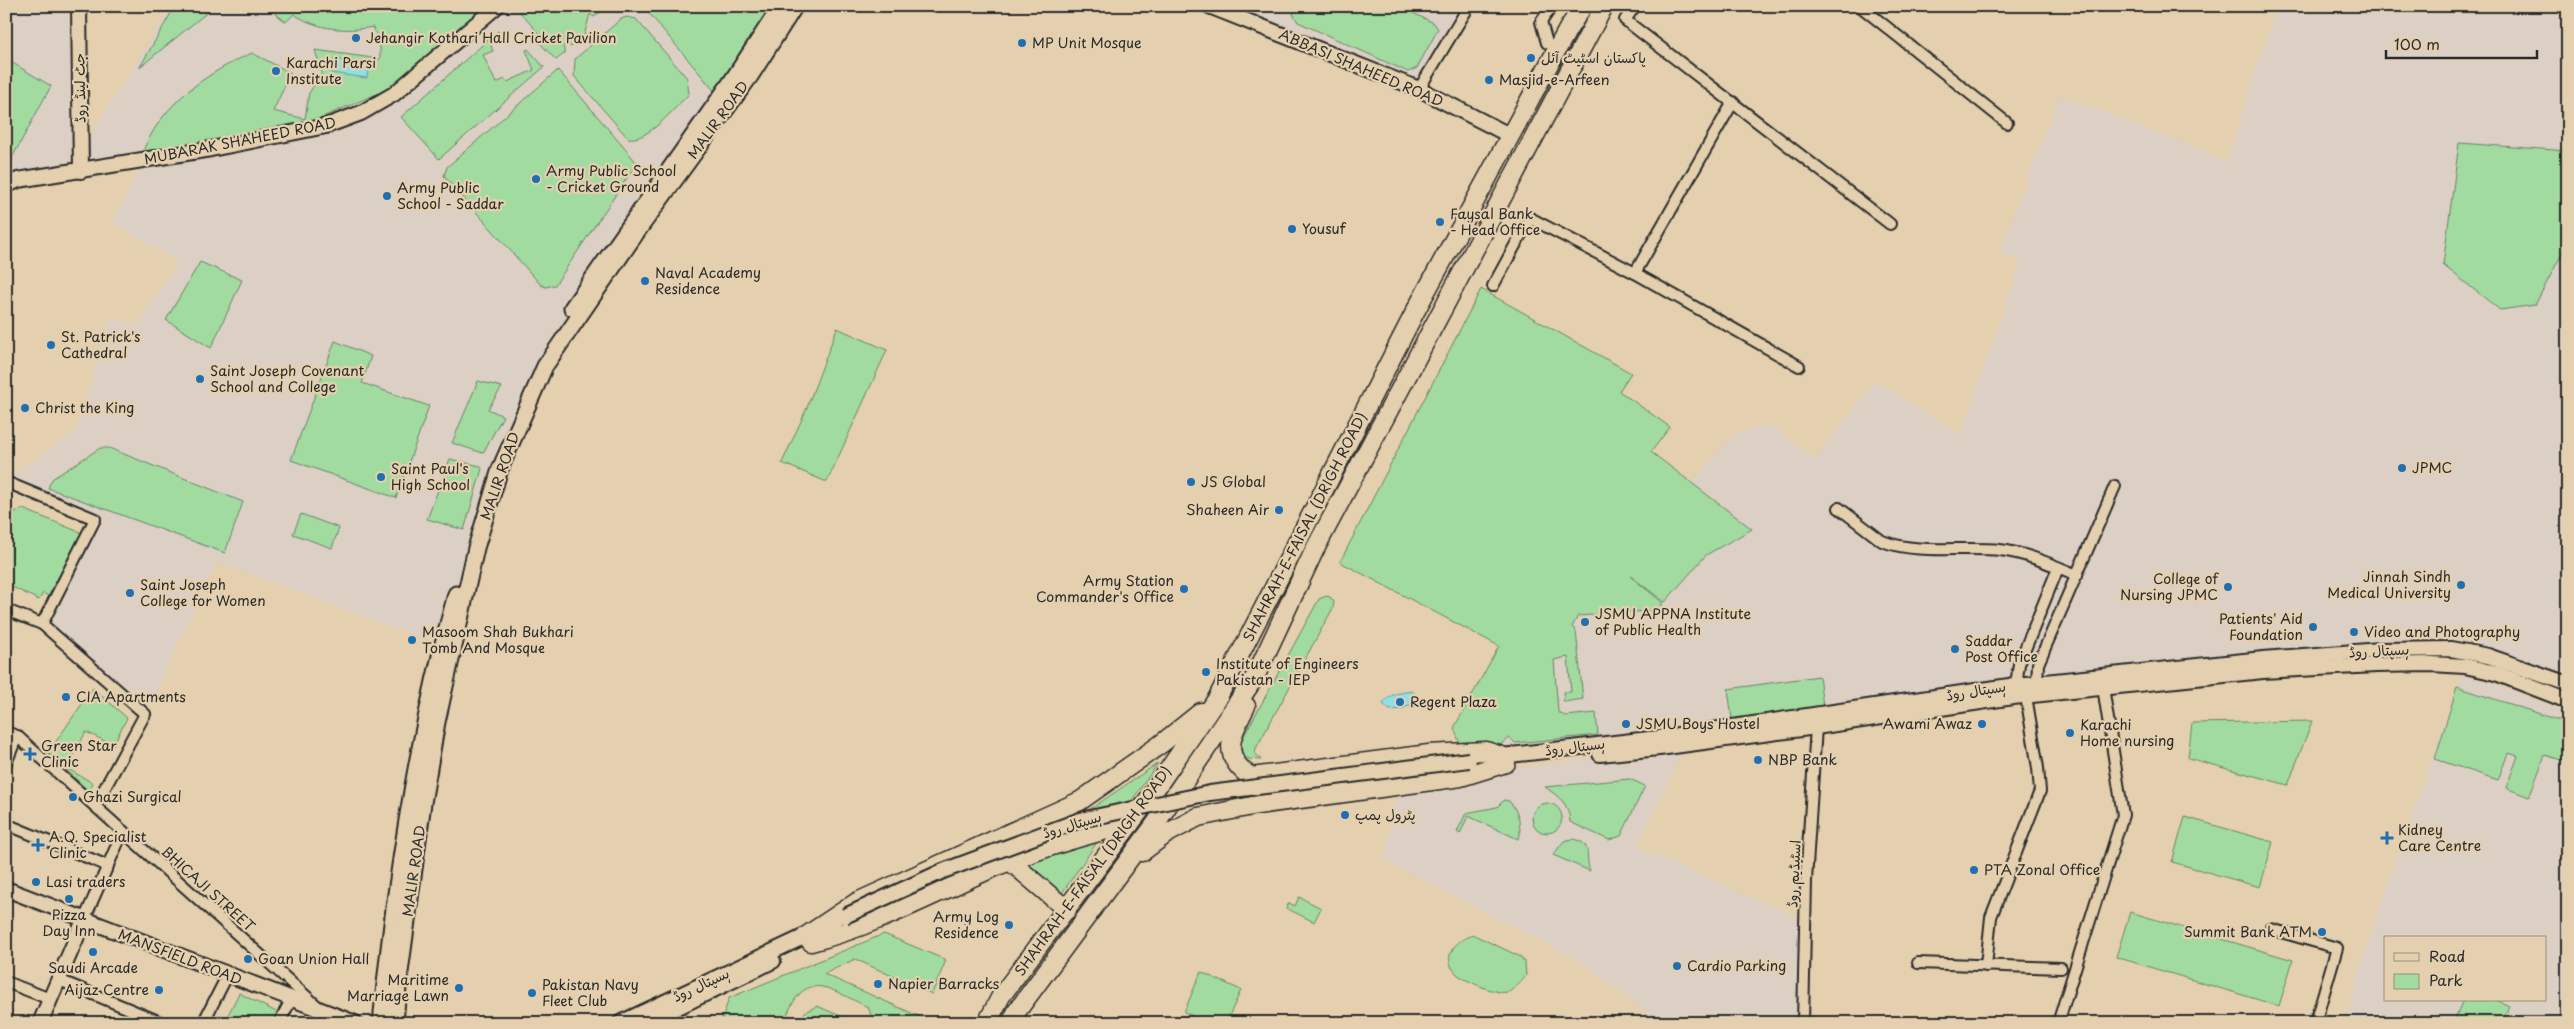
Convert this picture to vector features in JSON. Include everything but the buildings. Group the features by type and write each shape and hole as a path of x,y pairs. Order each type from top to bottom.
{"highway":[{"name":"SHAHRAH-E-FAISAL (DRIGH ROAD)","path":"988,1023 1001,996 1130,824 1217,699 1416,310 1568,29 1583,6"},
{"name":"SHAHRAH-E-FAISAL (DRIGH ROAD)","path":"1011,1023 1017,1011 1156,823 1255,677 1315,549 1604,6"},
{"path":"1255,677 1250,699 1236,726 1230,746 1232,759 1251,777 1429,754 1486,751 1504,760"},
{"path":"808,939 857,902 1072,805 1161,744 1217,699"},
{"path":"1125,864 1166,834 1198,817 1257,804 1460,777 1504,760"},
{"path":"1072,805 1097,832"},
{"path":"808,939 842,934 1011,862 1097,832 1130,824"},
{"path":"1011,862 1067,910"}],"main road":[{"name":"جٹ لینڈ روڈ","path":"79,6 81,170"},
{"name":"MUBARAK SHAHEED ROAD","path":"6,186 18,180 211,149 326,126 361,113 394,94 497,6"},
{"name":"MALIR ROAD","path":"381,1023 389,941 416,766 442,646 496,451 536,361 731,82 781,6"},
{"name":"MALIR ROAD","path":"396,1023 398,987 423,803 437,722 476,548 500,469 545,366 639,229 751,75 795,6"},
{"name":"ABBASI SHAHEED ROAD","path":"1209,6 1420,89 1511,136"},
{"name":"ہسپتال روڈ","path":"1504,760 2037,682 2263,659 2381,650 2451,649 2488,656 2568,684"},
{"name":"ہسپتال روڈ","path":"645,1023 943,871 1080,820 1210,793 1471,763 1659,748 2026,696 2263,671 2431,664 2465,666 2496,673 2568,701"},
{"name":"MANSFIELD ROAD","path":"6,889 227,976 292,998 355,1023"},
{"path":"40,1023 84,920"},
{"name":"ہسپتال روڈ","path":"620,1023 808,939"}],"street":[{"path":"1420,89 1469,6"},
{"path":"1547,43 1541,22 1552,6"},
{"path":"1636,6 1625,20 1890,224"},
{"path":"1860,6 2007,124"},
{"path":"1635,273 1733,102"},
{"path":"1494,286 1530,218 1635,273 1799,366"},
{"path":"6,482 94,519 42,624"},
{"path":"2037,682 2038,664 2114,486"},
{"path":"1839,508 1882,542 1888,544 1906,548 2000,550 2077,575"},
{"path":"2016,685 2019,664 2058,568"},
{"path":"6,610 42,624 145,714 95,806"},
{"path":"2058,1023 2122,815 2103,687"},
{"path":"1986,966 1991,917 2040,791 2026,696"},
{"name":"اسٹیڈیم روڈ","path":"1804,1023 1806,881 1816,727"},
{"name":"BHICAJI STREET","path":"6,732 17,736 322,1010"},
{"path":"6,763 17,736"},
{"path":"6,824 108,866"},
{"path":"84,920 122,831"},
{"path":"2271,929 2337,948 2315,1023"},
{"path":"1918,964 2061,968"},
{"path":"203,1023 227,976"},
{"path":"59,980 164,1023"},
{"path":"6,982 50,999"},
{"path":"279,1023 292,998"}],"shaded area":[{"name":"Karachi Parsi Institute","path":"6,6 79,6 81,150 172,6 497,6 361,113 6,186"},
{"path":"511,6 781,6 537,361 497,451 442,646 217,562 145,714 42,624 96,516 6,480 76,431 111,316 137,326 178,262 112,222 140,170 338,133 397,100"},
{"path":"1224,6 1469,6 1419,89"},
{"path":"2277,6 2568,6 2568,682 2488,656 2381,650 1502,756 1501,744 1587,560 1688,486 1735,433 1771,425 1816,460 1875,381 1961,435 2021,261 1999,253 2060,95 2206,152 2226,163"},
{"path":"2461,676 2493,683 2568,713 2568,1023 2345,1023 2369,939"},
{"path":"1686,745 1637,847 1806,921 1803,1023 1661,1023 1582,962 1384,860 1400,784"}],"green space":[{"path":"175,6 215,6 140,67"},
{"path":"266,6 493,6 398,85 325,116 326,121 141,156 149,138 160,121 186,93 217,71 252,53 291,73 273,111 305,119 309,93 322,73 315,50 380,59 380,41 373,27 353,29 332,28 313,23 294,14 286,22"},
{"path":"525,6 601,6 604,9 594,17 590,14 584,36 571,47 567,43 563,47 565,53 556,60 537,40 541,36 519,11"},
{"path":"643,6 779,6 716,93"},
{"path":"1297,6 1398,6 1434,23 1438,29 1417,68 1408,72 1298,22 1293,14"},
{"path":"627,17 636,19 687,78 689,94 652,130 636,138 628,138 574,76 575,59 621,19"},
{"path":"498,31 501,35 497,36 498,40 490,43 493,51 483,55 496,83 505,79 507,82 534,70 526,50 528,49 544,67 439,159 401,117"},
{"path":"6,59 51,86 6,169"},
{"name":"Army Public School - Cricket Ground","path":"558,70 637,163 555,285 546,287 541,285 444,176 447,167"},
{"path":"2459,143 2568,151 2568,242 2535,305 2500,310 2443,265"},
{"path":"200,262 242,280 211,348 166,320"},
{"path":"1481,289 1631,373 1619,391 1670,427 1651,452 1752,529 1706,555 1665,602 1630,576 1662,602 1662,610 1578,616 1572,627 1576,631 1583,699 1564,702 1563,692 1571,692 1568,657 1554,660 1558,712 1565,716 1596,713 1598,735 1515,743 1510,738 1501,744 1501,747 1463,752 1454,728 1499,646 1340,562"},
{"path":"837,328 887,350 827,482 782,463 806,410"},
{"path":"335,341 371,356 362,383 429,406 396,498 291,460"},
{"path":"478,381 502,387 488,409 503,416 483,453 452,443"},
{"path":"100,448 109,448 243,502 225,553 48,488 52,479"},
{"path":"450,459 480,466 482,469 464,530 427,519"},
{"path":"23,509 82,533 50,597 43,593 39,600 6,584 6,515"},
{"path":"301,514 339,528 332,548 293,534"},
{"path":"1326,596 1330,597 1334,602 1333,608 1254,752 1261,760 1248,759 1239,752 1240,743 1319,599"},
{"path":"1819,676 1823,706 1732,719 1728,689"},
{"path":"2457,687 2568,723 2568,762 2545,755 2529,797 2506,788 2518,756 2508,753 2498,780 2435,759"},
{"path":"93,688 127,718 113,745 86,732 66,768 93,783 89,791 48,753"},
{"path":"2312,721 2288,785 2188,758 2192,723"},
{"path":"1158,763 1130,803 1086,812"},
{"path":"1630,779 1645,786 1621,836 1609,840 1570,822 1565,805 1559,797 1545,787"},
{"path":"1504,800 1509,801 1517,813 1520,831 1518,839 1468,816 1460,834 1457,832 1466,813 1497,807"},
{"path":"1547,803 1558,807 1562,818 1558,829 1547,833 1536,829 1532,818 1536,807"},
{"path":"2185,817 2273,842 2260,887 2172,862"},
{"path":"1102,835 1062,893 1022,866"},
{"path":"1572,839 1586,846 1590,871 1553,855 1564,841"},
{"path":"1299,897 1321,908 1314,922 1286,908 1289,903 1295,906"},
{"path":"2130,912 2293,960 2279,1006 2116,957"},
{"path":"884,934 946,960 932,994 855,959 824,974 934,1023 874,1023 868,1007 840,993 818,986 809,988 800,994 792,1005 784,1023 721,1023 729,998"},
{"path":"1474,935 1521,957 1525,963 1526,976 1513,989 1503,992 1482,987 1461,977 1452,968 1450,956 1452,950 1461,941"},
{"path":"1201,972 1241,990 1226,1023 1209,1023 1184,1012"},
{"path":"239,993 280,1014 276,1023 224,1023"},
{"path":"2462,1002 2500,1002 2509,1006 2502,1023 2453,1023"},
{"path":"817,1006 857,1023 800,1023 805,1012"}],"water":[{"path":"334,59 369,64 367,78 331,73"},
{"name":"Regent Plaza","path":"1412,691 1418,697 1418,701 1402,709 1390,710 1383,704 1392,696"}],"place":[{"name":"Jehangir Kothari Hall Cricket Pavilion","path":"356,38"},
{"name":"MP Unit Mosque","path":"1022,43"},
{"name":"پاکستان اسٹیٹ آئل","path":"1531,58"},
{"name":"Karachi Parsi Institute","path":"276,71"},
{"name":"Masjid-e-Arfeen","path":"1489,80"},
{"name":"Army Public School - Cricket Ground","path":"536,179"},
{"name":"Army Public School - Saddar","path":"387,196"},
{"name":"Faysal Bank - Head Office","path":"1440,222"},
{"name":"Yousuf","path":"1292,229"},
{"name":"Naval Academy Residence","path":"645,281"},
{"name":"St. Patrick's Cathedral","path":"51,345"},
{"name":"Saint Joseph Covenant School and College","path":"200,379"},
{"name":"Christ the King","path":"25,408"},
{"name":"JPMC","path":"2402,468"},
{"name":"Saint Paul's High School","path":"381,477"},
{"name":"JS Global","path":"1191,482"},
{"name":"Shaheen Air","path":"1279,510"},
{"name":"Jinnah Sindh Medical University","path":"2461,585"},
{"name":"College of Nursing JPMC","path":"2228,587"},
{"name":"Army Station Commander's Office","path":"1184,589"},
{"name":"Saint Joseph College for Women","path":"130,593"},
{"name":"JSMU APPNA Institute of Public Health","path":"1585,622"},
{"name":"Patients' Aid Foundation","path":"2313,627"},
{"name":"Video and Photography","path":"2354,632"},
{"name":"Masoom Shah Bukhari Tomb And Mosque","path":"412,640"},
{"name":"Saddar Post Office","path":"1955,649"},
{"name":"Institute of Engineers Pakistan - IEP","path":"1206,672"},
{"name":"CIA Apartments","path":"66,697"},
{"name":"Regent Plaza","path":"1400,702"},
{"name":"JSMU Boys Hostel","path":"1626,724"},
{"name":"Awami Awaz","path":"1982,724"},
{"name":"Karachi Home nursing","path":"2070,733"},
{"name":"Green Star Clinic","path":"30,754"},
{"name":"NBP Bank","path":"1758,760"},
{"name":"Ghazi Surgical","path":"73,797"},
{"name":"پٹرول پمپ","path":"1345,815"},
{"name":"Kidney Care Centre","path":"2387,838"},
{"name":"A.Q. Specialist Clinic","path":"38,845"},
{"name":"PTA Zonal Office","path":"1974,870"},
{"name":"Lasi traders","path":"36,882"},
{"name":"Pizza Day Inn","path":"69,899"},
{"name":"Army Log Residence","path":"1009,925"},
{"name":"Summit Bank ATM","path":"2322,932"},
{"name":"Saudi Arcade","path":"93,952"},
{"name":"Goan Union Hall","path":"248,959"},
{"name":"Cardio Parking","path":"1677,966"},
{"name":"Napier Barracks","path":"878,984"},
{"name":"Maritime Marriage Lawn","path":"459,988"},
{"name":"Aijaz Centre","path":"159,990"},
{"name":"Pakistan Navy Fleet Club","path":"532,993"}]}
